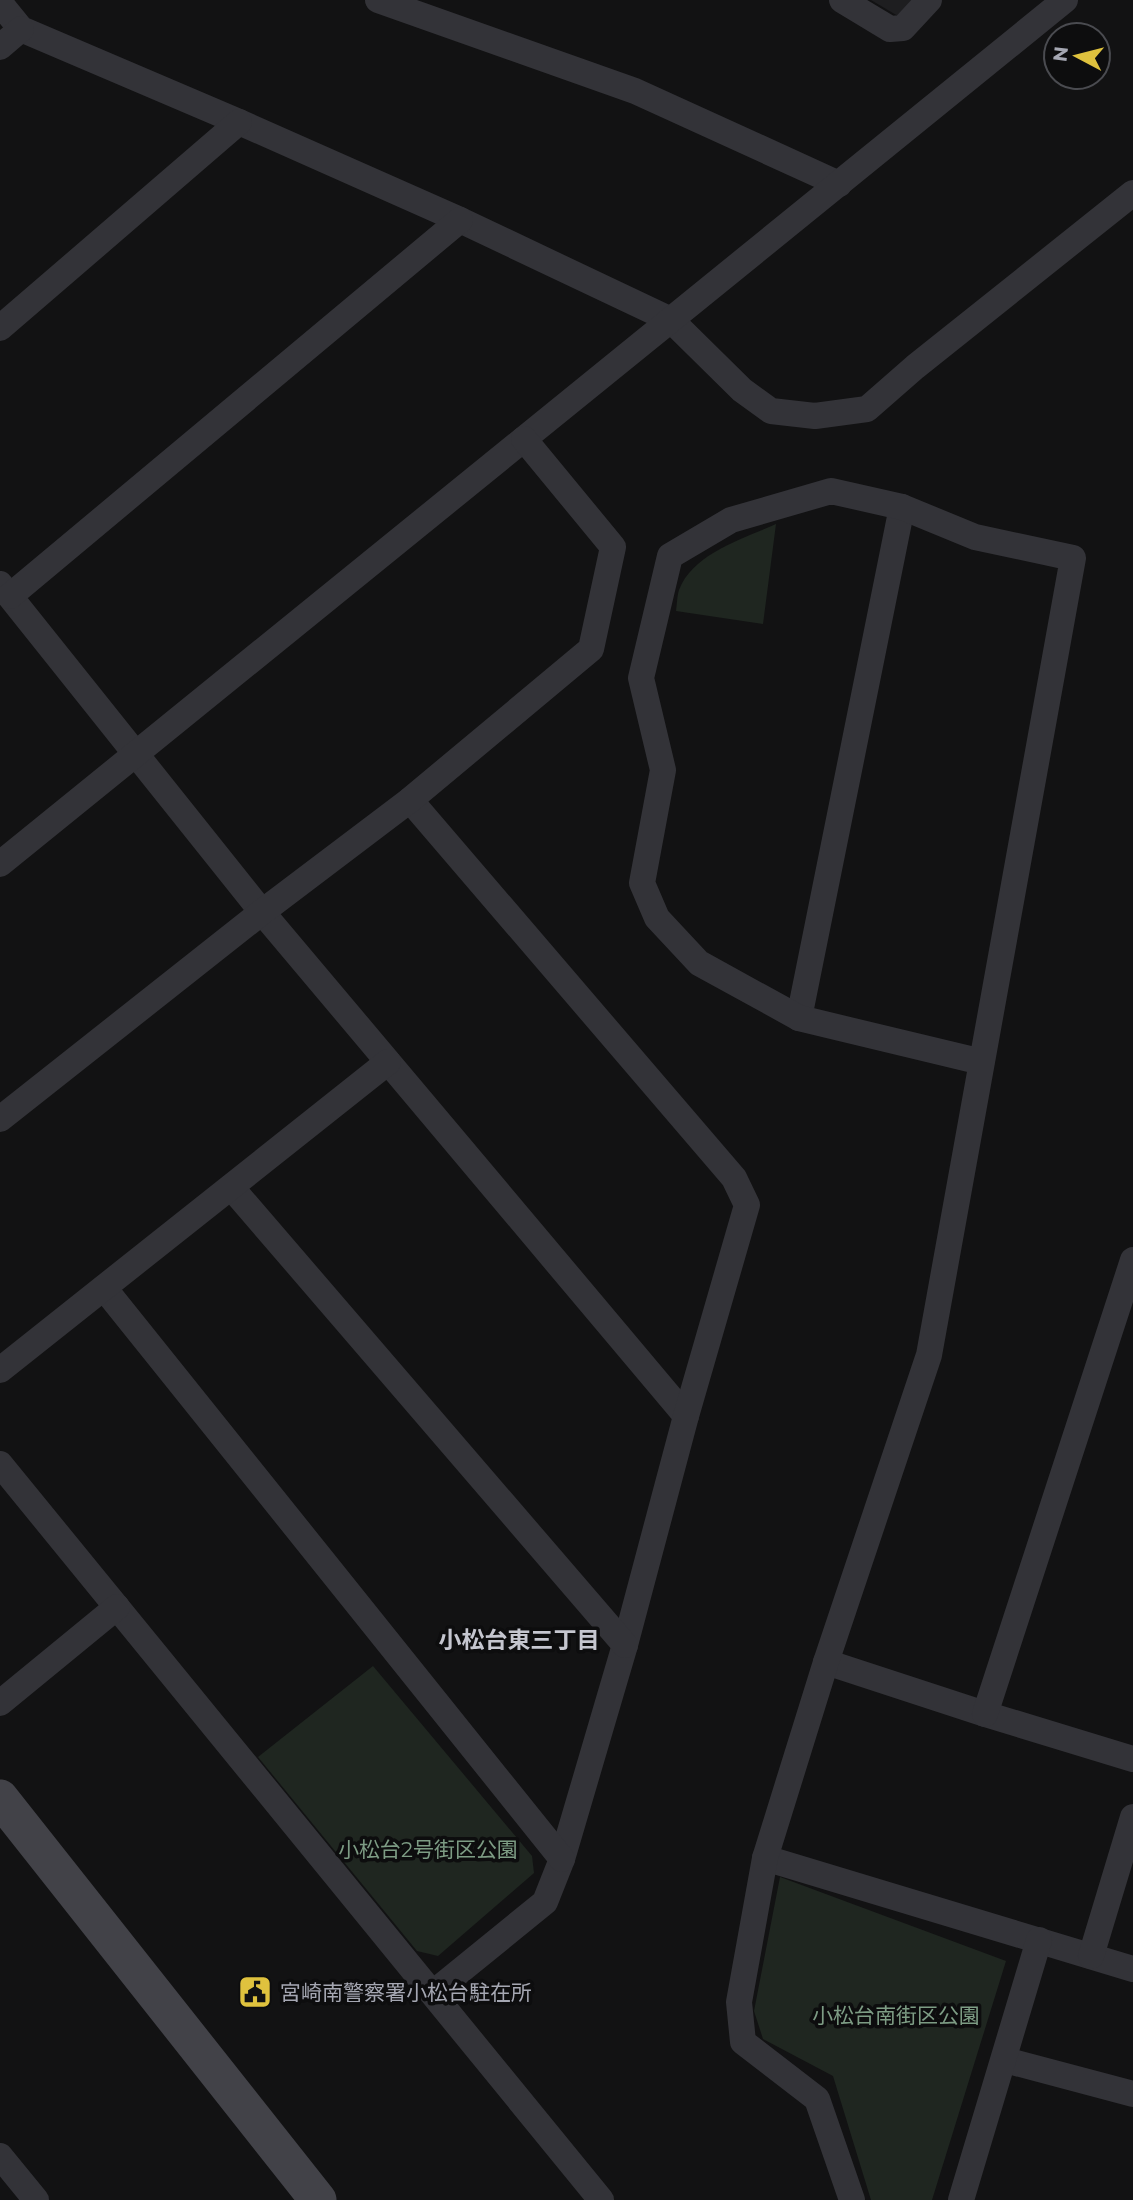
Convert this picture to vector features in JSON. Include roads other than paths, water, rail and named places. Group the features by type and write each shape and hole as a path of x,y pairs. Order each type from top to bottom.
{"street":[{"path":"378,0 635,91 839,184"},
{"path":"842,0 890,29 903,28 929,0"},
{"path":"0,864 1065,0"},
{"path":"0,3 22,29 460,220 671,320 742,390 771,411 815,416 867,409 1133,193"},
{"path":"0,47 22,29"},
{"path":"0,328 239,122"},
{"path":"460,220 5,590 262,912 686,1416"},
{"path":"0,1119 262,912 410,800 591,649 614,547 524,439"},
{"path":"852,2200 817,2099 743,2042 740,2002 765,1858 826,1662 929,1355 982,1062 1073,558 975,537 902,507 831,491 731,520 670,556 641,678 663,770 642,883 657,918 699,963 799,1018 982,1062"},
{"path":"799,1018 902,507"},
{"path":"410,800 734,1178 747,1205 686,1416 625,1645 562,1859 545,1902 433,1993"},
{"path":"0,1370 388,1062"},
{"path":"231,1187 625,1645"},
{"path":"985,1714 1133,1260"},
{"path":"104,1287 562,1859"},
{"path":"0,1464 601,2200"},
{"path":"0,1703 117,1607"},
{"path":"826,1662 1133,1759"},
{"path":"0,1798 318,2200"},
{"path":"1091,1956 1133,1817"},
{"path":"765,1858 1133,1969"},
{"path":"961,2200 1039,1940"},
{"path":"1005,2060 1133,2094"},
{"path":"0,2156 18,2192"}],"place":[{"name":"宮崎南警察署小松台駐在所","path":"255,1992"}],"district":[{"name":"小松台東三丁目","path":"519,1640"}],"park label":[{"name":"小松台2号街区公園","path":"428,1849"},
{"name":"小松台南街区公園","path":"896,2015"}]}
